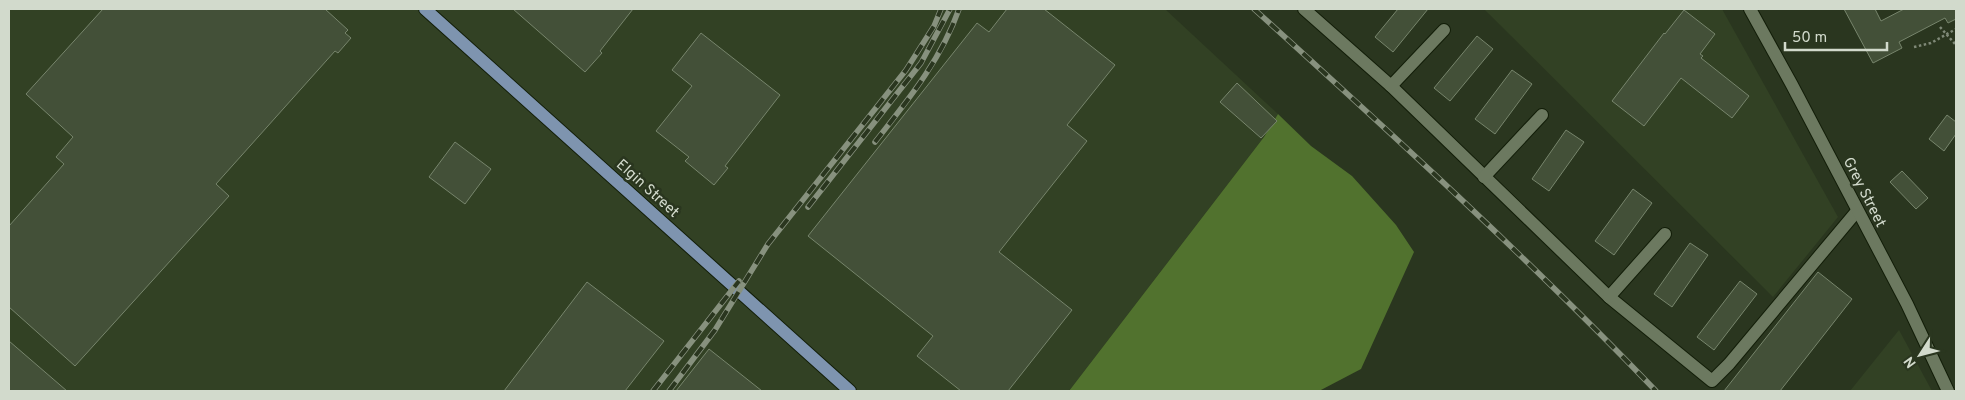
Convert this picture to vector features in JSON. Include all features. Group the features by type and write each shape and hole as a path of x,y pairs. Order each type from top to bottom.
{"main road":[{"name":"Elgin Street","path":"425,9 850,391"}],"street":[{"path":"1304,9 1391,86 1609,297 1712,381 1729,364 1857,211"},
{"name":"Grey Street","path":"1750,9 1907,304 1948,391"},
{"path":"1391,86 1444,30"},
{"path":"1484,178 1542,116"},
{"path":"1609,297 1665,234"}],"path":[{"path":"1940,27 1956,45"},
{"path":"1914,47 1931,43 1956,29"}],"shaded area":[{"path":"9,9 1165,9 1278,114 1264,137 1069,391 9,391"},
{"path":"1484,9 1722,9 1838,217 1773,297"},
{"path":"1899,330 1932,391 1850,391"}],"green space":[{"path":"1278,114 1311,146 1352,176 1396,225 1414,252 1361,369 1319,391 1069,391 1264,137"}],"building":[{"path":"103,9 325,9 348,30 345,33 351,38 338,53 335,51 216,184 229,196 75,366 9,307 9,226 64,164 56,157 73,137 26,94"},
{"path":"513,9 633,9 600,51 602,53 585,72"},
{"path":"1007,9 1044,9 1115,65 1067,125 1087,141 999,252 1072,310 1008,391 961,391 917,356 933,336 808,236 977,23 989,32"},
{"path":"1398,9 1428,9 1393,52 1375,37"},
{"path":"1844,9 1875,9 1881,21 1904,9 1956,9 1956,19 1948,23 1945,18 1899,42 1902,48 1873,63"},
{"path":"1684,10 1715,34 1700,54 1703,56 1701,58 1749,96 1732,118 1681,78 1644,126 1612,101"},
{"path":"701,33 780,95 725,166 728,168 714,185 685,161 689,157 656,131 692,86 672,70"},
{"path":"1477,36 1493,49 1450,101 1434,88"},
{"path":"1512,70 1532,84 1495,134 1475,119"},
{"path":"1237,83 1277,121 1261,138 1220,102"},
{"path":"1947,115 1956,122 1956,134 1944,151 1929,139"},
{"path":"1566,130 1584,142 1549,191 1532,179"},
{"path":"455,142 491,169 465,204 429,177"},
{"path":"1902,171 1928,198 1916,209 1890,182"},
{"path":"1633,189 1652,203 1614,255 1595,241"},
{"path":"1690,243 1708,255 1672,307 1654,294"},
{"path":"1818,272 1852,299 1780,391 1724,391"},
{"path":"1740,281 1757,294 1714,350 1697,337"},
{"path":"587,282 664,341 625,391 504,391"},
{"path":"9,341 67,391 9,391"},
{"path":"709,349 762,391 676,391"}],"railway":[{"path":"669,391 715,330 768,244 906,70 934,26 941,9"},
{"path":"808,207 921,63 950,9"},
{"path":"875,142 923,79 952,28 959,9"},
{"path":"1254,9 1509,244 1656,391"},
{"path":"653,391 739,281"}]}
